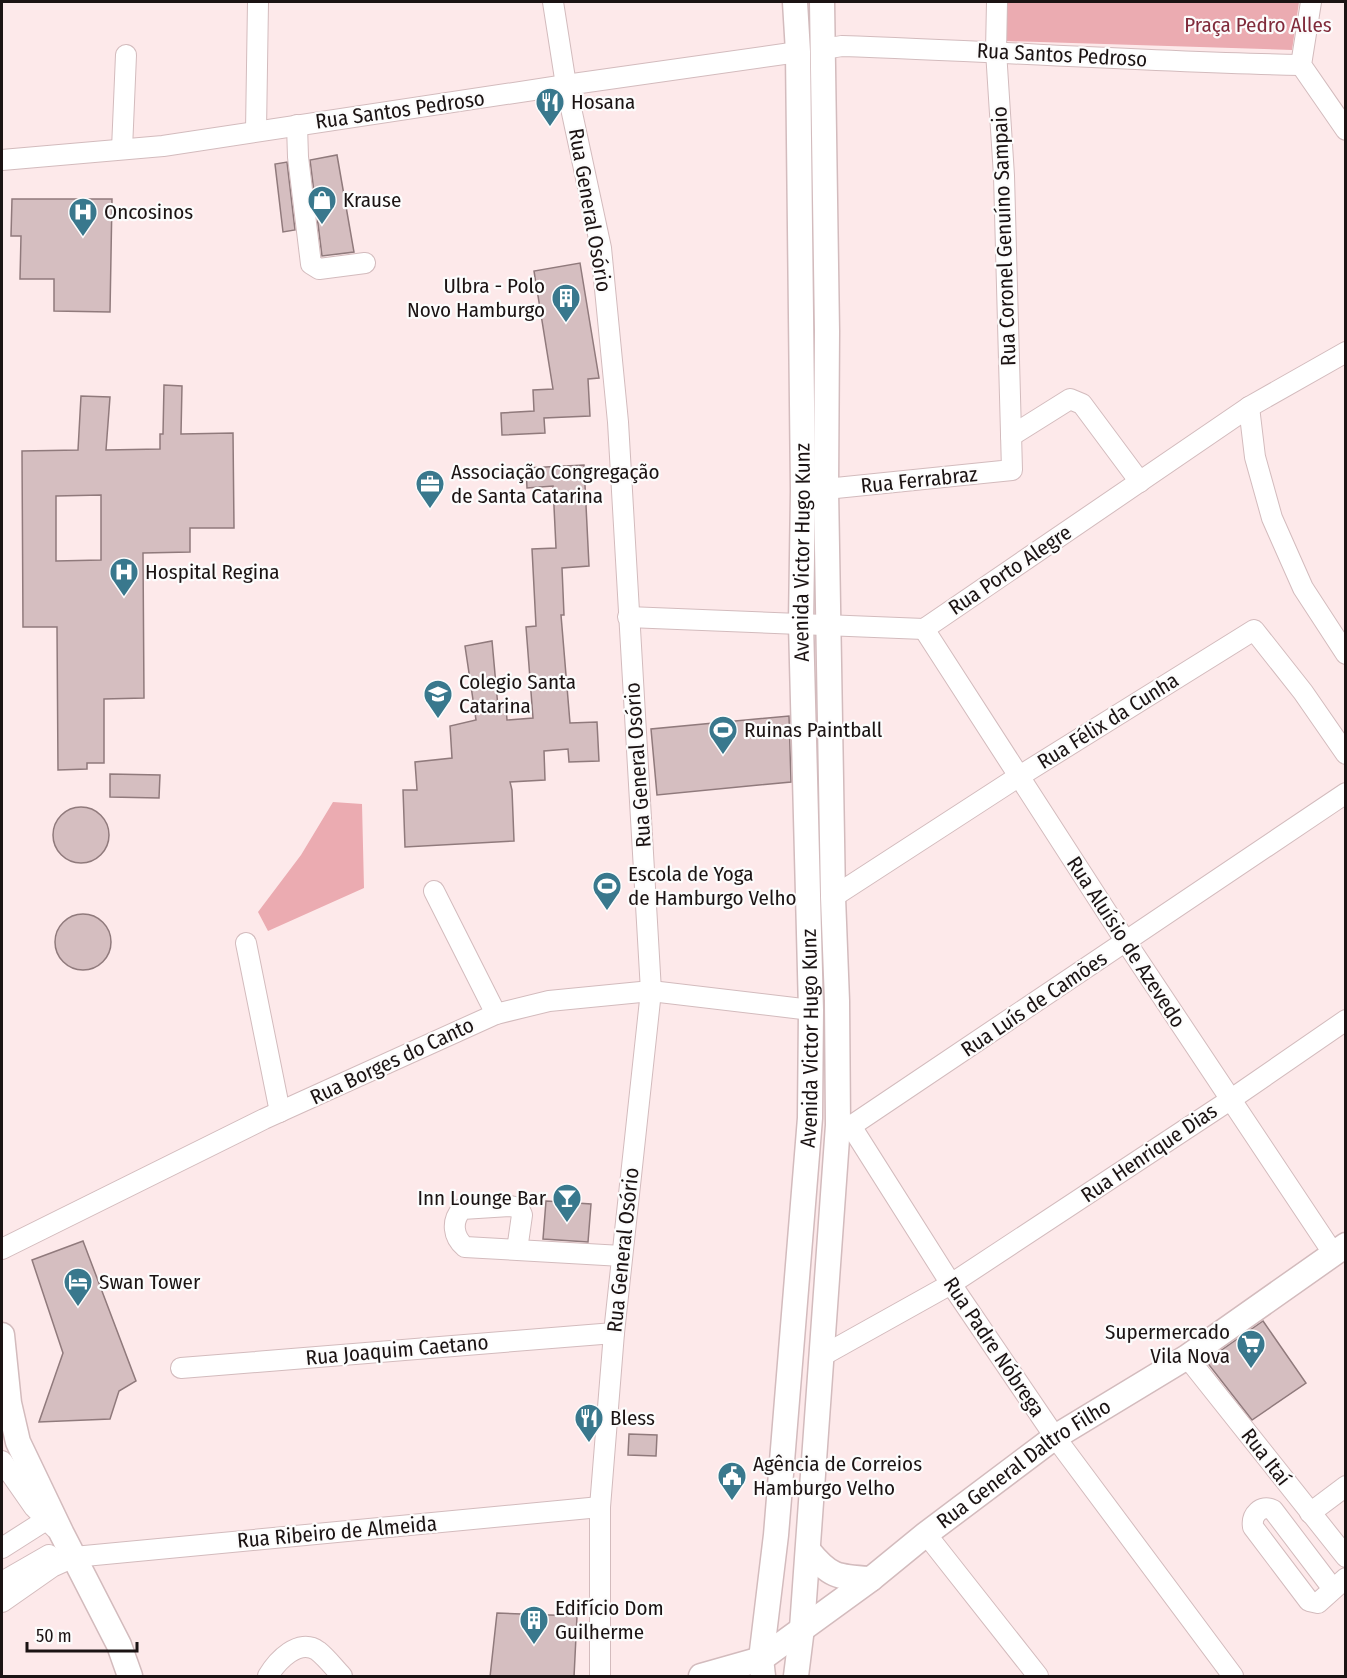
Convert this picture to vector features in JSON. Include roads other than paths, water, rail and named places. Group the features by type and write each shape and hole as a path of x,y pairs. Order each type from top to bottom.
{"main road":[{"name":"Avenida Victor Hugo Kunz","path":"762,1668 776,1535 810,1118 811,1010 801,624 803,491 798,52 795,2"},
{"name":"Avenida Victor Hugo Kunz","path":"799,1672 822,1356 844,1126 833,897 826,489 827,331 822,2"},
{"name":"Rua General Daltro Filho","path":"701,1677 762,1668 802,1628 871,1580 926,1534 1055,1437 1187,1357 1339,1249"},
{"path":"2,1335 10,1412 18,1442 63,1539 119,1645 130,1677"},
{"path":"808,1550 822,1568 841,1578 871,1580"}],"street":[{"path":"256,131 258,2"},
{"name":"Rua General Osório","path":"553,2 566,85 601,248 618,422 651,991 614,1333 600,1507 600,1677"},
{"name":"Rua Coronel Genuíno Sampaio","path":"997,2 996,51 1004,176 1012,470"},
{"path":"1311,2 1301,65 1346,130"},
{"name":"Rua Santos Pedroso","path":"823,49 842,46 996,51 1236,64 1301,65"},
{"name":"Rua Santos Pedroso","path":"2,160 163,146 798,52"},
{"path":"122,149 126,55"},
{"path":"297,125 298,157 311,264 319,269 365,263"},
{"name":"Rua Porto Alegre","path":"924,629 1249,407 1346,352"},
{"path":"1011,436 1070,399 1082,404 1140,482"},
{"path":"1249,407 1255,457 1272,518 1303,588 1346,654"},
{"name":"Rua Ferrabraz","path":"826,489 1012,470"},
{"path":"628,617 924,629"},
{"name":"Rua Aluísio de Azevedo","path":"924,629 1018,777 1230,1100 1339,1249"},
{"name":"Rua Félix da Cunha","path":"833,897 1018,777 1254,630 1303,692 1346,754"},
{"name":"Rua Luís de Camões","path":"844,1126 1126,942 1346,793"},
{"path":"434,891 496,1014"},
{"path":"246,943 280,1112"},
{"name":"Rua Borges do Canto","path":"2,1249 253,1124 496,1014 549,1001 651,991 811,1010"},
{"name":"Rua Henrique Dias","path":"822,1356 951,1284 1230,1100 1346,1020"},
{"name":"Rua Padre Nóbrega","path":"844,1126 1055,1437 1233,1677"},
{"path":"517,1250 622,1256"},
{"name":"Rua Joaquim Caetano","path":"181,1368 614,1333"},
{"name":"Rua Itaí","path":"1187,1357 1346,1557"},
{"path":"2,1461 63,1539"},
{"path":"1310,1513 1346,1486"},
{"name":"Rua Ribeiro de Almeida","path":"63,1539 600,1507"},
{"path":"1268,1507 1273,1510 1339,1584 1318,1603 1309,1601 1253,1527 1252,1521 1255,1514 1263,1508 1268,1507"},
{"path":"926,1534 1038,1677"},
{"path":"2,1548 63,1539"},
{"path":"2,1582 63,1539"},
{"path":"2,1602 52,1567 63,1539"},
{"path":"268,1677 272,1669 294,1649 307,1646 318,1651 342,1677"}],"place":[{"name":"Hosana","path":"550,128"},
{"name":"Krause","path":"322,226"},
{"name":"Oncosinos","path":"83,238"},
{"name":"Ulbra - Polo Novo Hamburgo","path":"566,324"},
{"name":"Associação Congregação de Santa Catarina","path":"430,510"},
{"name":"Hospital Regina","path":"124,598"},
{"name":"Colegio Santa Catarina","path":"438,720"},
{"name":"Ruinas Paintball","path":"723,756"},
{"name":"Escola de Yoga de Hamburgo Velho","path":"607,912"},
{"name":"Inn Lounge Bar","path":"567,1224"},
{"name":"Swan Tower","path":"78,1308"},
{"name":"Supermercado Vila Nova","path":"1251,1370"},
{"name":"Bless","path":"589,1444"},
{"name":"Agência de Correios Hamburgo Velho","path":"732,1502"},
{"name":"Edifício Dom Guilherme","path":"534,1646"}],"park label":[{"name":"Praça Pedro Alles","path":"1258,25"}]}
